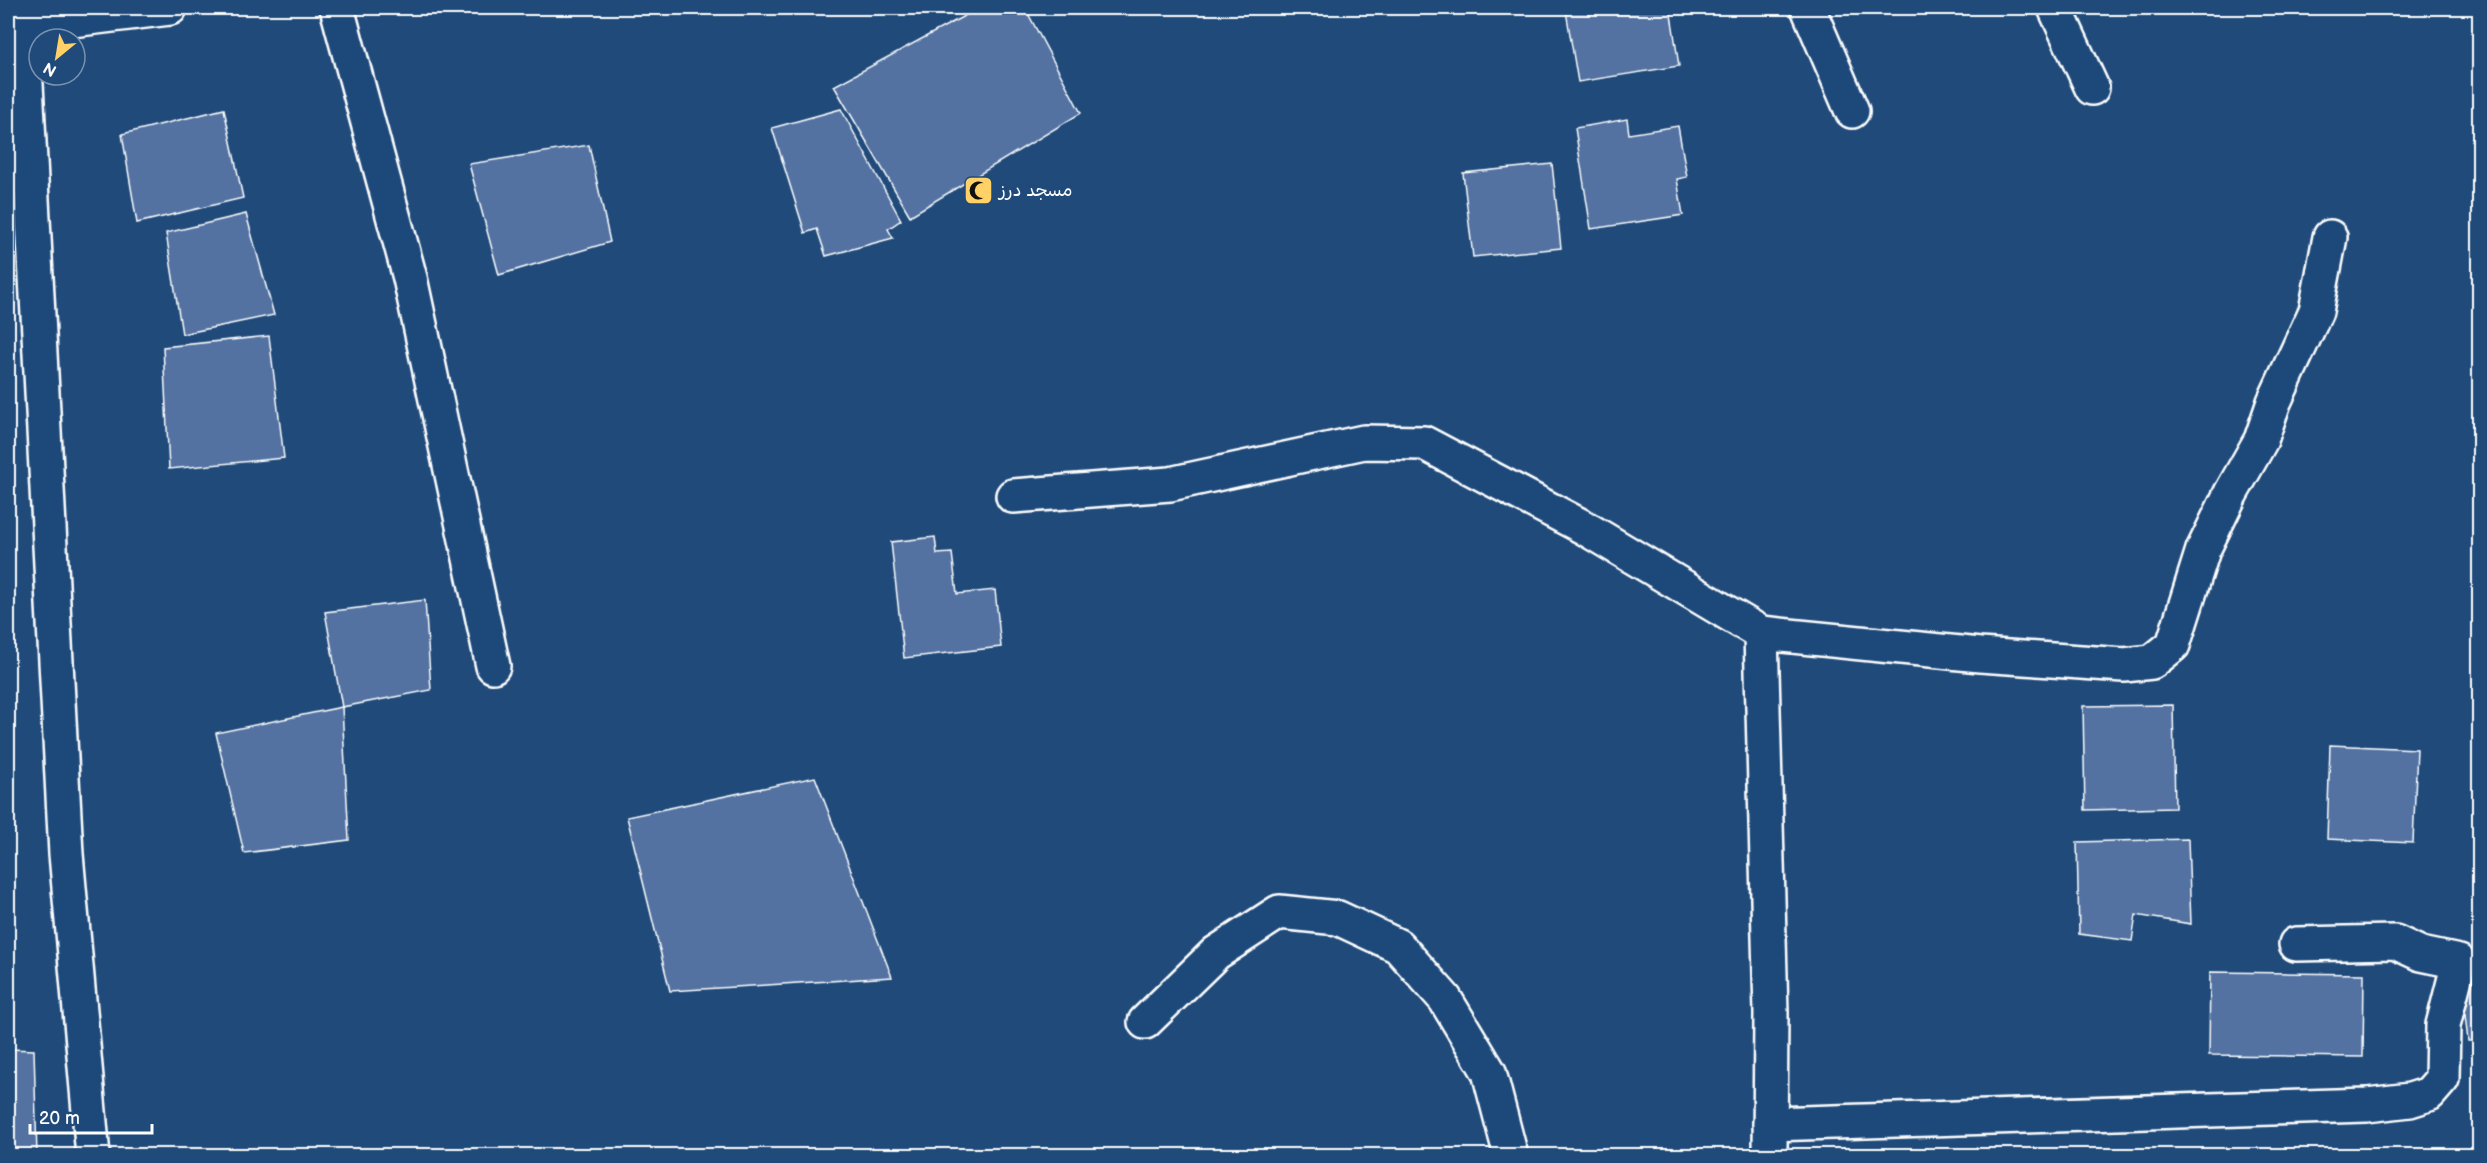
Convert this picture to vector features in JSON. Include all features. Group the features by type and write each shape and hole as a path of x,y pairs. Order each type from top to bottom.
{"street":[{"path":"93,1155 66,854 21,17 170,8"},
{"path":"337,8 410,278 494,666"},
{"path":"1808,8 1852,111"},
{"path":"2055,8 2092,88"},
{"path":"1013,496 1170,483 1364,442 1424,443 1585,528 1761,633 1980,655 2124,665 2152,662 2173,645 2203,550 2230,493 2261,440 2274,402 2316,311 2330,237"},
{"path":"1761,633 1771,1014 1770,1140 2367,1105 2410,1101 2429,1094 2442,1079 2443,1025 2459,962 2421,954 2395,942 2296,944"},
{"path":"1145,1022 1216,953 1279,912 1338,918 1398,946 1445,999 1488,1072 1511,1155"}],"building":[{"path":"979,8 1025,8 1081,113 910,216 834,86"},
{"path":"1590,8 1670,8 1679,66 1578,82 1566,11"},
{"path":"224,109 243,198 137,223 122,134"},
{"path":"841,109 901,220 888,229 893,238 826,256 817,229 805,233 772,128"},
{"path":"1627,119 1629,134 1678,126 1687,177 1677,179 1683,215 1591,229 1575,128"},
{"path":"589,145 610,242 499,275 469,164"},
{"path":"1552,164 1561,248 1473,257 1463,173"},
{"path":"246,214 274,315 182,334 166,233"},
{"path":"269,336 284,458 169,469 163,347"},
{"path":"935,537 937,554 952,553 957,594 995,590 1001,647 904,658 891,542"},
{"path":"425,600 431,690 342,707 325,612"},
{"path":"2173,705 2175,808 2085,810 2083,706"},
{"path":"342,707 349,840 244,853 216,733"},
{"path":"2330,745 2417,749 2413,843 2327,839"},
{"path":"815,777 892,977 670,991 627,817"},
{"path":"2188,839 2191,924 2136,915 2132,941 2079,934 2077,842"},
{"path":"2480,960 2480,1041 2468,1041 2459,962"},
{"path":"2210,972 2364,974 2363,1057 2209,1055"},
{"path":"8,1049 34,1050 37,1156 8,1156"},
{"path":"2195,1151 2256,1156 2194,1156"}],"place":[{"name":"مسجد درز","path":"978,190"}]}
